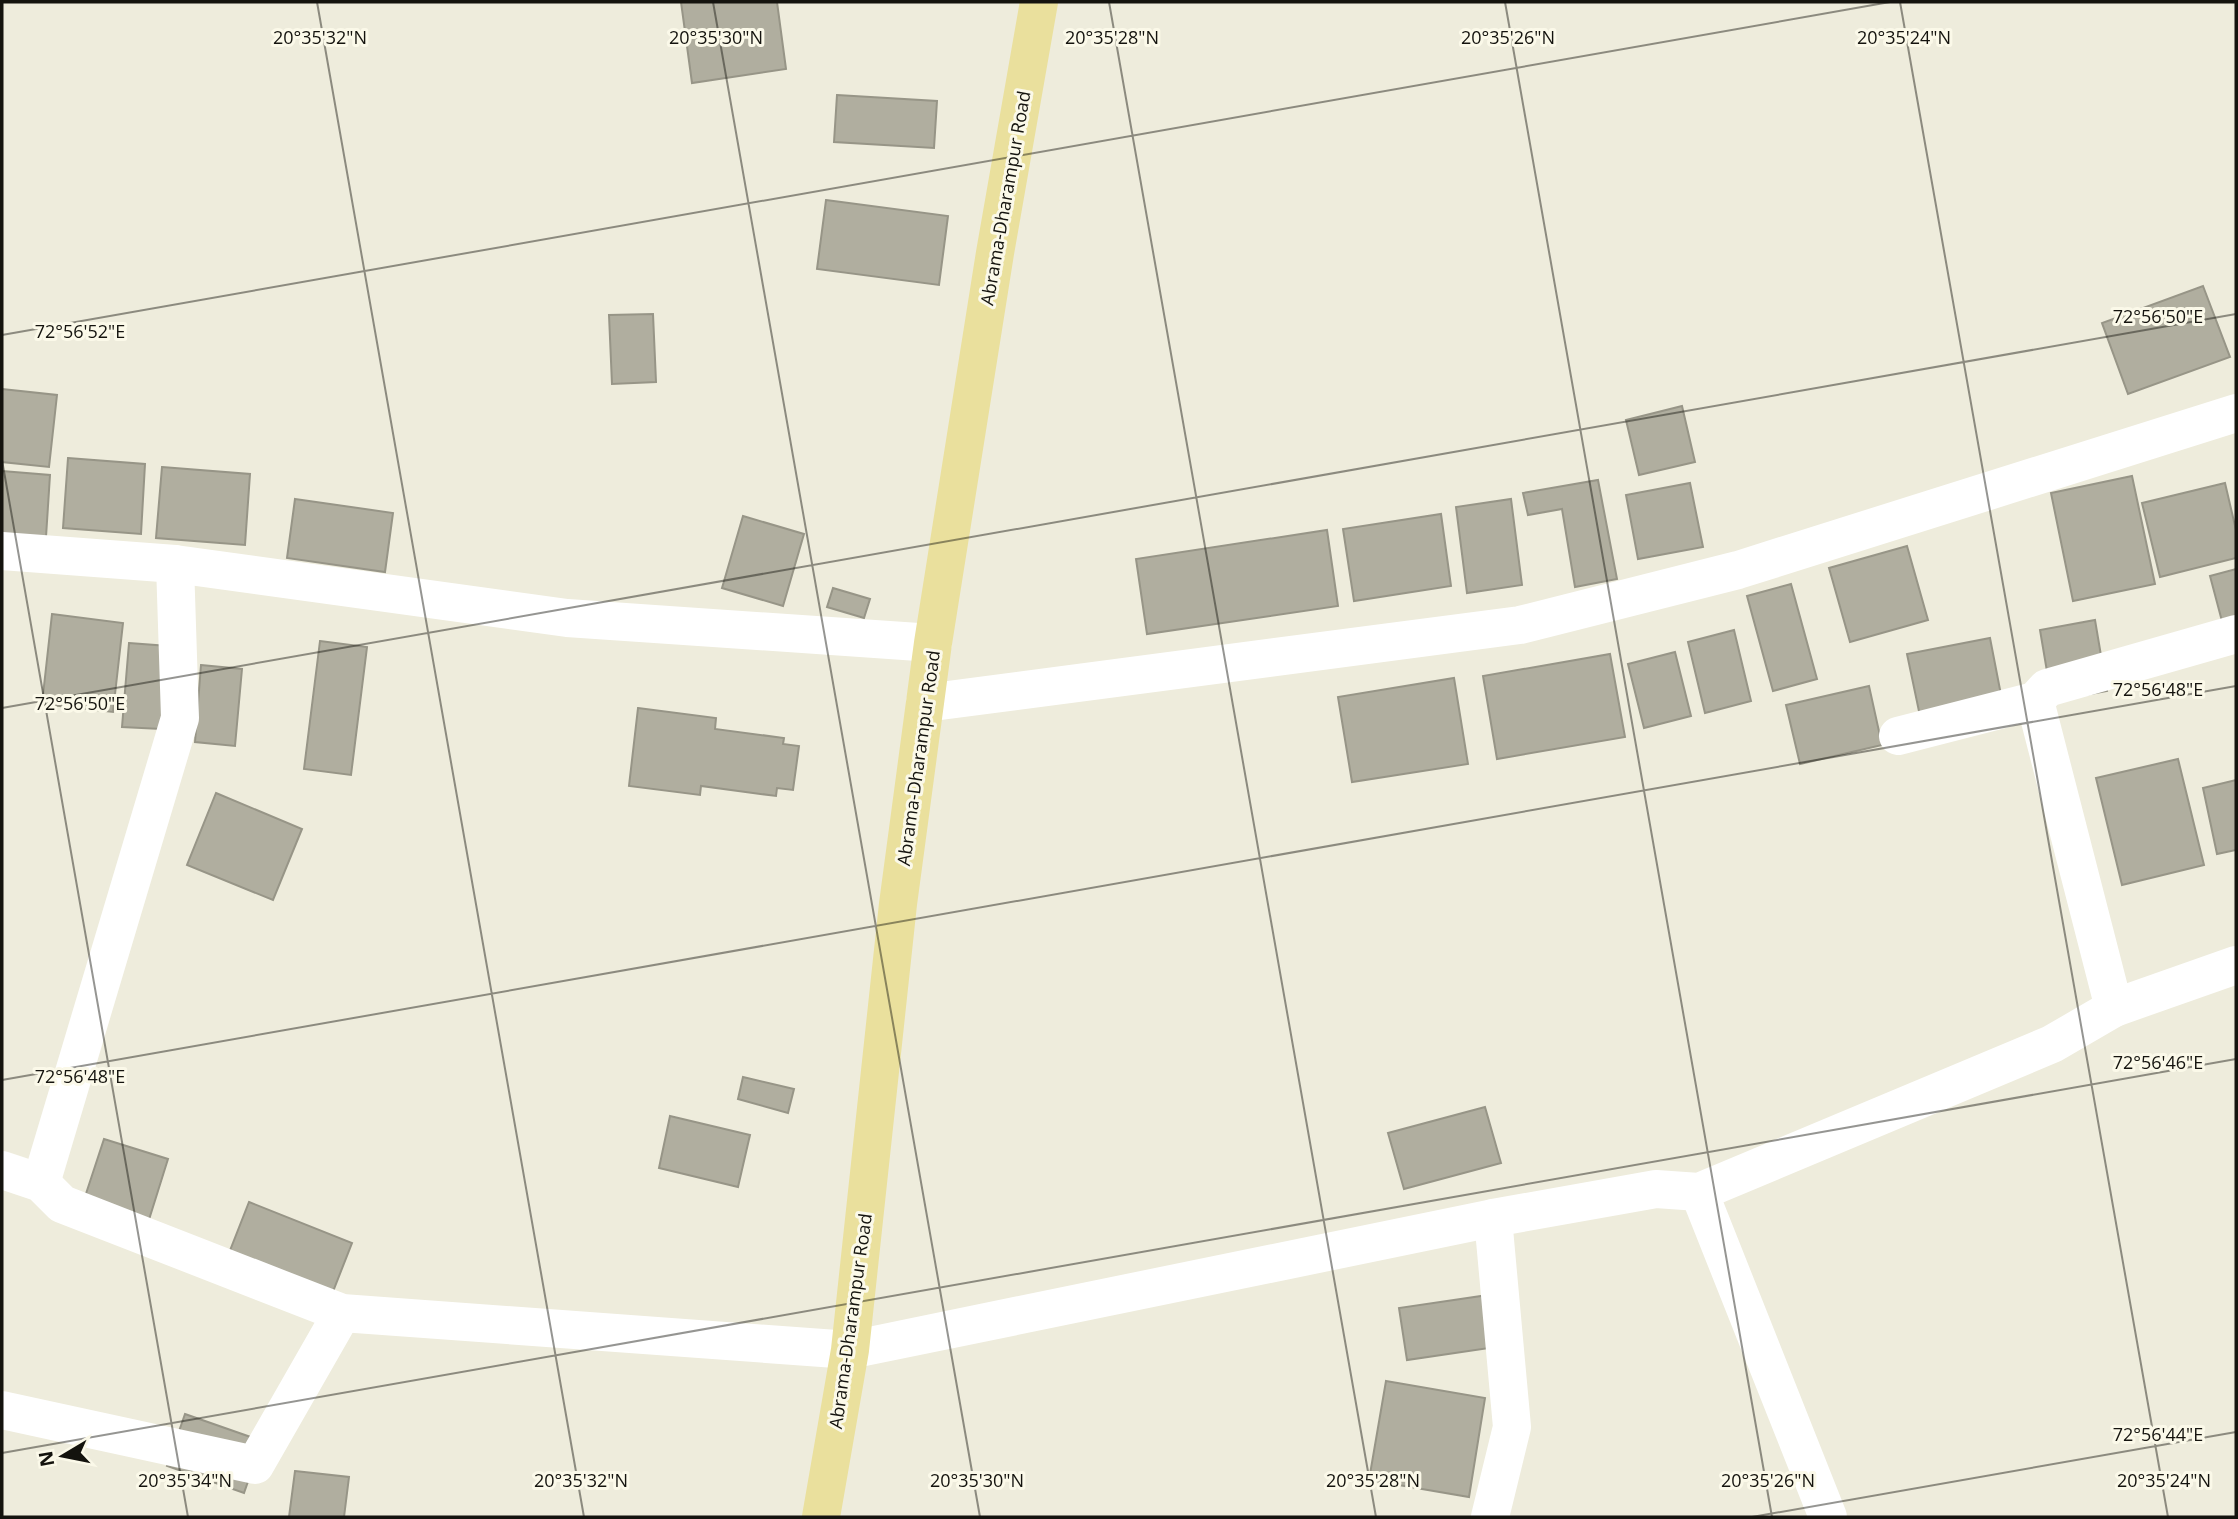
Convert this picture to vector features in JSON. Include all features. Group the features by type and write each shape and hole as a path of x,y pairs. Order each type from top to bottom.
{"main road":[{"name":"Abrama-Dharampur Road","path":"821,1517 850,1350 898,904 933,643 995,253 1039,2"}],"street":[{"path":"925,703 1520,625 1738,570 2236,413"},
{"path":"2,551 175,564 567,618 933,643"},
{"path":"41,1183 180,718 175,564"},
{"path":"1898,736 2035,701 2047,688 2236,634"},
{"path":"2035,701 2114,1007"},
{"path":"2,1170 41,1183 62,1204 342,1313 850,1350 1493,1218 1656,1189 1699,1192 2052,1044 2114,1007 2236,965"},
{"path":"1699,1192 1828,1517"},
{"path":"1490,1517 1512,1427 1493,1218"},
{"path":"2,1410 255,1465 342,1313"}],"building":[{"path":"681,2 777,2 786,69 692,83"},
{"path":"837,95 937,101 934,148 834,142"},
{"path":"826,200 948,216 939,285 817,269"},
{"path":"2203,286 2230,357 2128,394 2102,323"},
{"path":"653,314 656,382 612,384 609,315"},
{"path":"2,389 57,395 49,467 2,462"},
{"path":"1682,406 1695,462 1639,475 1626,420"},
{"path":"68,458 145,464 141,534 63,528"},
{"path":"162,467 250,474 245,545 156,538"},
{"path":"2,471 50,475 46,537 2,534"},
{"path":"2132,476 2155,584 2073,601 2051,493"},
{"path":"1598,480 1617,579 1575,587 1562,509 1528,515 1523,493"},
{"path":"1690,483 1703,547 1638,559 1626,495"},
{"path":"2225,483 2236,530 2236,558 2160,577 2142,503"},
{"path":"295,499 393,513 385,572 287,558"},
{"path":"1511,499 1522,585 1467,593 1456,507"},
{"path":"1441,514 1451,586 1354,601 1343,529"},
{"path":"743,516 804,534 783,606 722,588"},
{"path":"1327,530 1338,606 1147,634 1136,559"},
{"path":"1907,546 1928,620 1850,642 1829,568"},
{"path":"2236,569 2236,621 2223,625 2210,576"},
{"path":"1791,584 1817,679 1773,691 1747,596"},
{"path":"833,588 870,599 864,618 827,607"},
{"path":"52,614 123,623 113,712 42,704"},
{"path":"2095,620 2107,691 2052,701 2040,630"},
{"path":"1734,630 1751,701 1705,713 1688,642"},
{"path":"1990,638 2002,700 1920,716 1907,654"},
{"path":"320,641 367,647 351,775 304,769"},
{"path":"129,643 168,646 161,729 122,727"},
{"path":"1675,652 1691,716 1644,728 1628,664"},
{"path":"1610,654 1625,737 1497,759 1483,676"},
{"path":"201,665 242,669 235,746 195,742"},
{"path":"1454,678 1468,764 1352,782 1338,697"},
{"path":"1869,686 1882,745 1800,764 1786,705"},
{"path":"638,708 716,718 715,729 784,738 783,744 799,746 793,790 777,788 776,796 701,786 700,795 629,786"},
{"path":"2178,759 2204,865 2122,885 2096,778"},
{"path":"2236,780 2236,850 2217,854 2203,788"},
{"path":"216,793 302,829 273,900 187,865"},
{"path":"743,1077 794,1089 788,1113 738,1099"},
{"path":"1485,1107 1501,1163 1404,1189 1388,1133"},
{"path":"670,1116 750,1135 738,1187 659,1168"},
{"path":"104,1139 168,1159 142,1242 77,1221"},
{"path":"249,1202 352,1243 325,1312 222,1271"},
{"path":"1495,1294 1503,1346 1407,1360 1399,1308"},
{"path":"1386,1381 1485,1398 1469,1497 1369,1480"},
{"path":"185,1414 262,1441 244,1493 167,1466"},
{"path":"295,1471 349,1477 344,1517 289,1517"}]}
